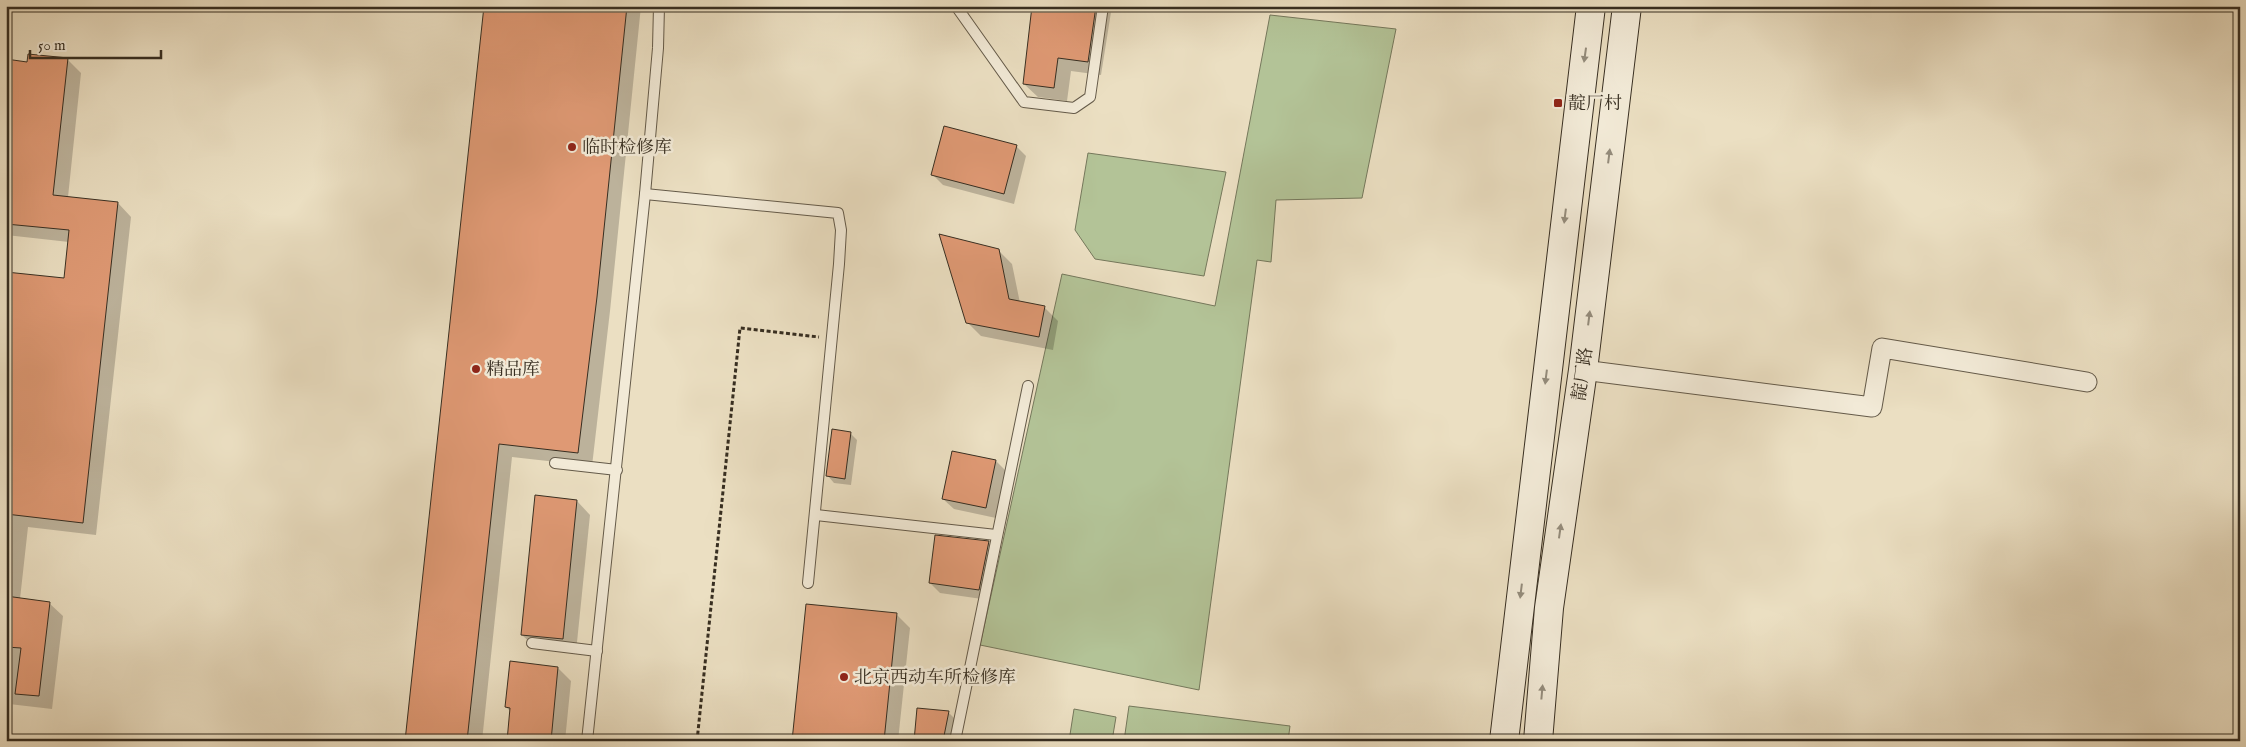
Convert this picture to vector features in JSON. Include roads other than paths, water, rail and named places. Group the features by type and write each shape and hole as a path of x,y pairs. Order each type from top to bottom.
{"main road":[{"path":"1504,741 1591,6"},
{"name":"靛厂路","path":"1538,741 1549,608 1583,370 1627,6"}],"street":[{"path":"1583,370 1872,407 1882,348 2087,382"}],"lane":[{"path":"587,741 645,194 658,48 659,6"},
{"path":"956,6 1024,102 1074,108 1090,97 1103,6"},
{"path":"645,194 838,213 841,230 816,514 808,583"},
{"path":"956,741 996,535 1028,386"},
{"path":"555,463 617,470"},
{"path":"816,514 996,535"},
{"path":"532,643 597,651"}],"place":[{"name":"靛厂村","path":"1558,103"},
{"name":"临时检修库","path":"572,147"},
{"name":"精品库","path":"476,369"},
{"name":"北京西动车所检修库","path":"844,677"}]}
